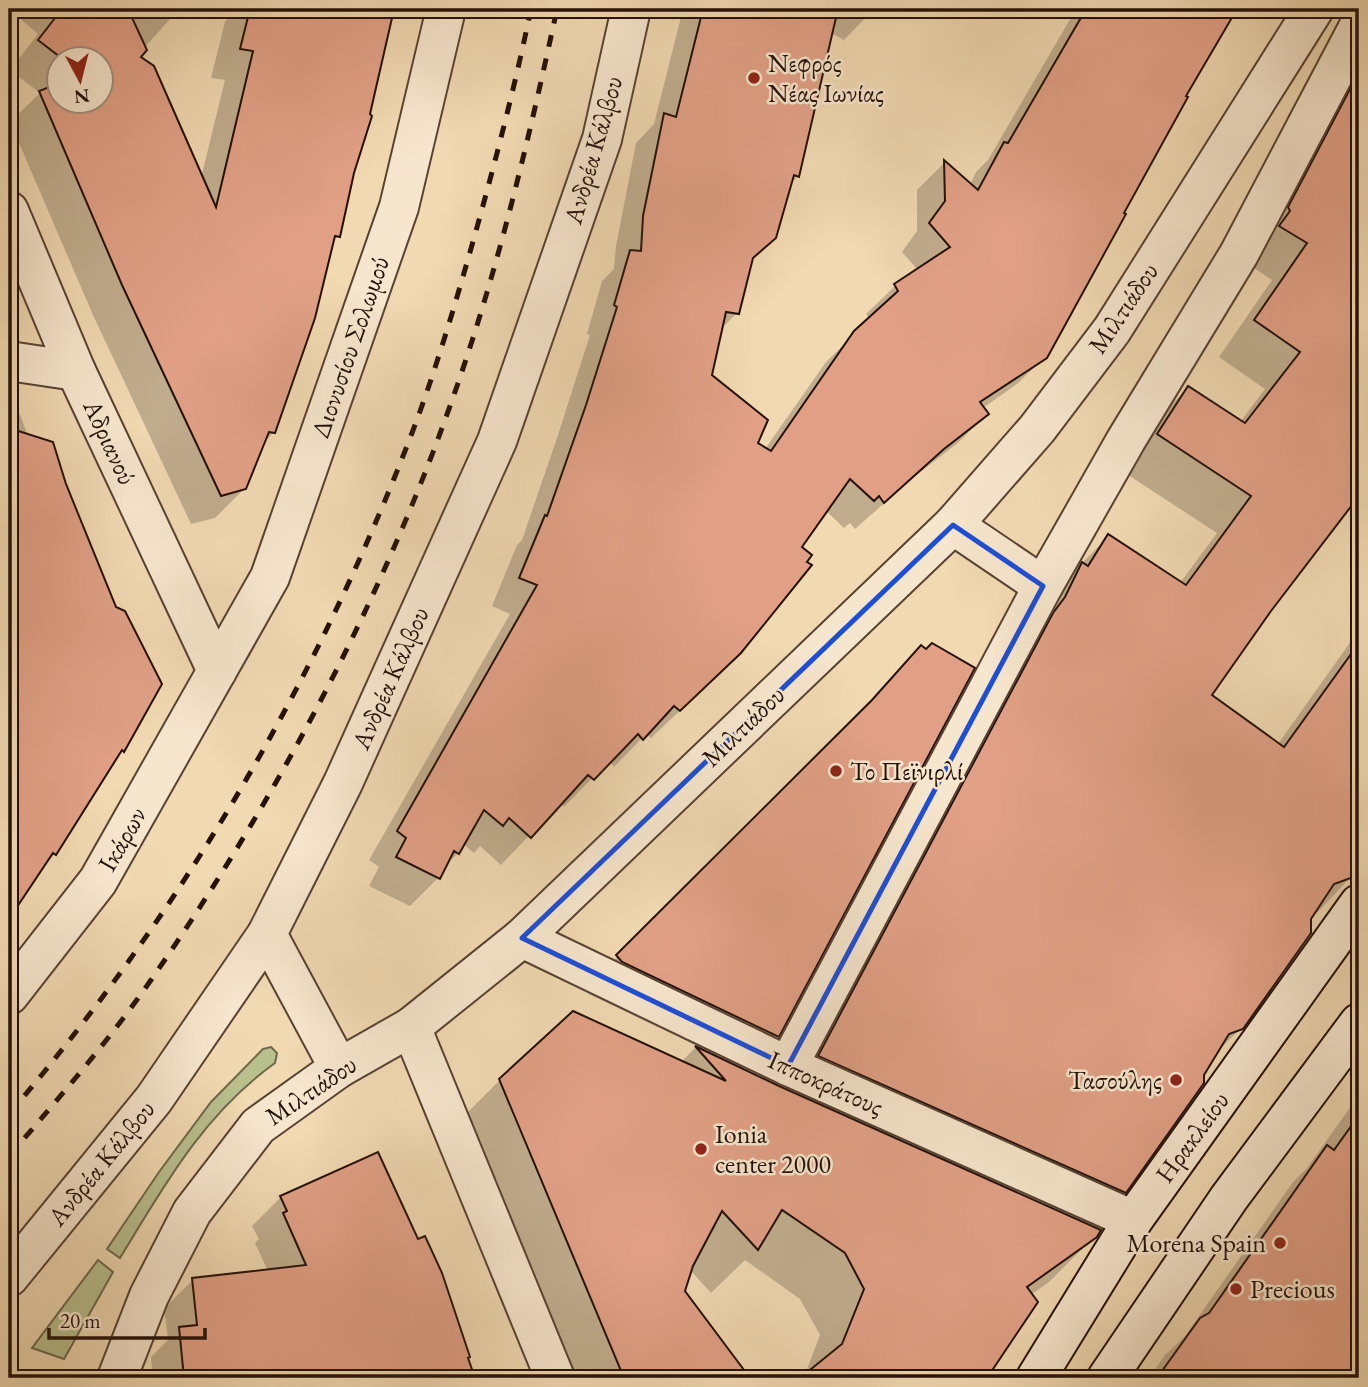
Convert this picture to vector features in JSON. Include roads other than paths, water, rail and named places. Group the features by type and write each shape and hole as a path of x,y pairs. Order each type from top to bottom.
{"street":[{"name":"Διονυσίου Σολωμού","path":"217,671 270,577 399,207 446,9"},
{"name":"Ανδρέα Κάλβου","path":"9,1277 154,1099 267,934 343,783 497,441 602,139 631,9"},
{"name":"Μιλτιάδου","path":"117,1378 149,1296 192,1212 258,1126 340,1068 411,1027 522,939 953,526 1037,429 1112,330 1314,9"},
{"path":"788,1066 1043,586 1126,440 1239,254 1359,26"},
{"name":"Αδριανού","path":"9,211 76,371 217,671"},
{"path":"9,361 76,371"},
{"path":"953,526 1043,586"},
{"name":"Ικάρων","path":"9,995 98,881 217,671"},
{"name":"Ηρακλείου","path":"1036,1378 1133,1220 1359,904"},
{"path":"267,934 340,1068"},
{"name":"Ιπποκράτους","path":"522,939 788,1066 1133,1220"},
{"path":"1107,1378 1229,1198 1359,1023"},
{"path":"411,1027 555,1378"}],"railway":[{"path":"9,1114 72,1037 187,876 288,704 333,616 412,433 438,357 490,179 531,9"},
{"path":"9,1156 118,1026 201,906 293,752 374,592 443,426 472,341 519,176 557,9"}],"place":[{"name":"Νεφρός Νέας Ιωνίας","path":"754,78"},
{"name":"Το Πεϊνιρλί","path":"836,771"},
{"name":"Τασούλης","path":"1176,1080"},
{"name":"Ionia center 2000","path":"701,1149"},
{"name":"Morena Spain","path":"1280,1243"},
{"name":"Precious","path":"1236,1289"}]}
